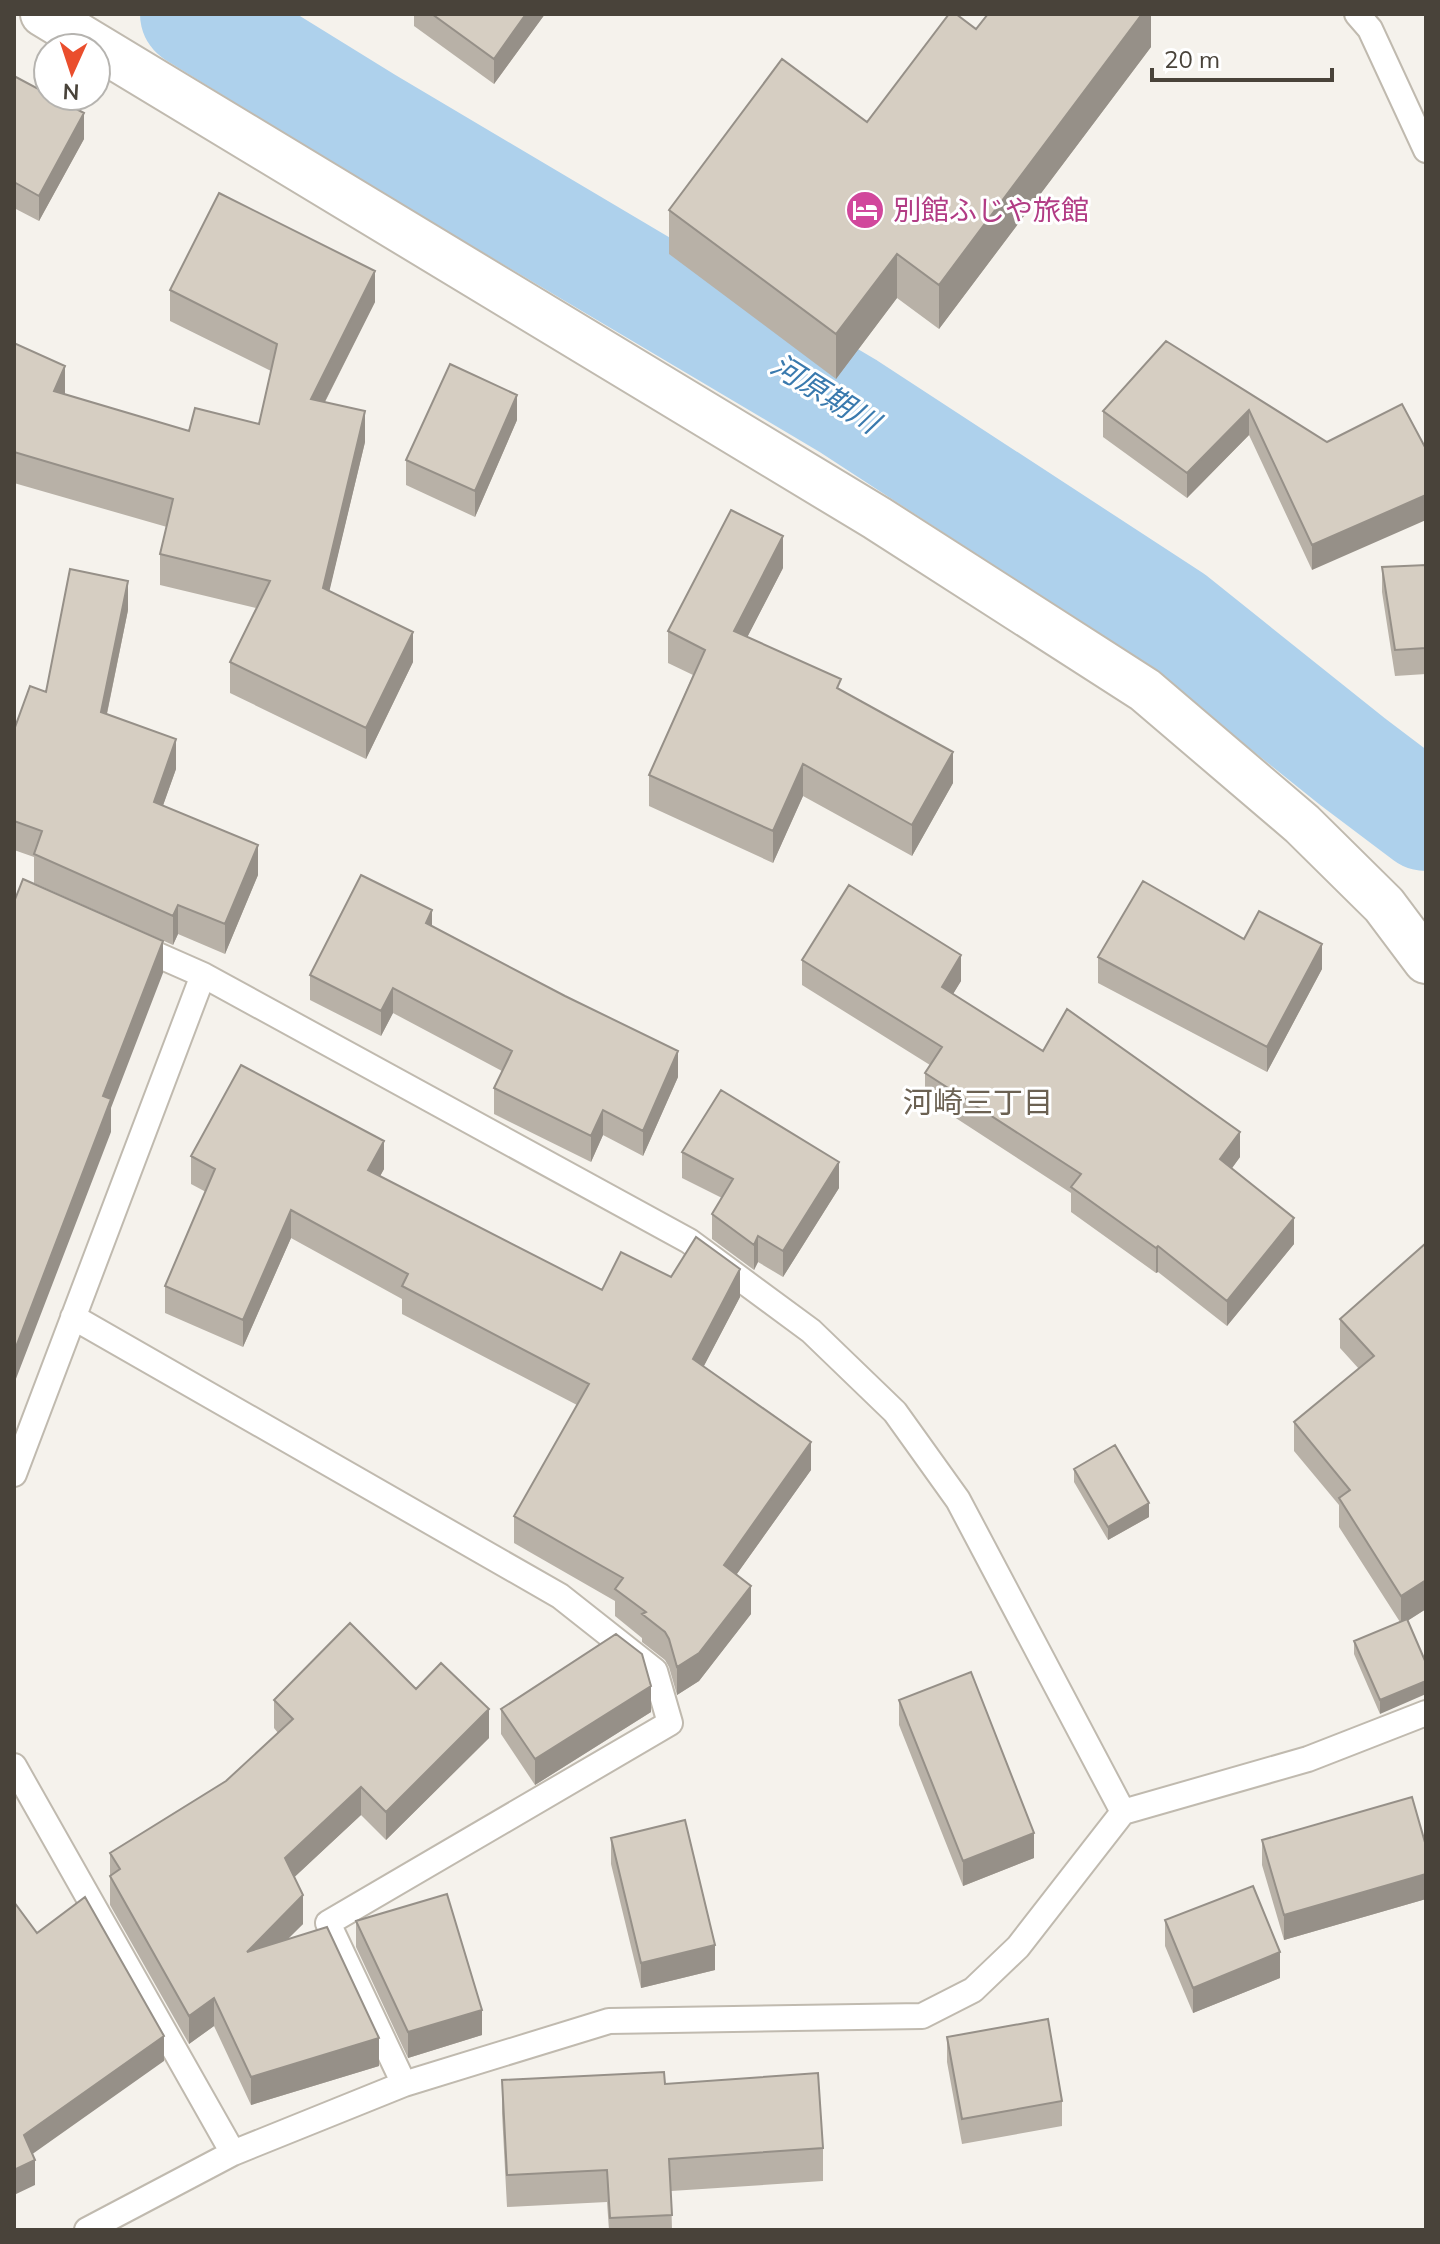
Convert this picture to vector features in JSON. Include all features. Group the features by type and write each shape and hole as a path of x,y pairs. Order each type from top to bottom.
{"street":[{"path":"43,14 863,509 1145,690 1302,824 1384,905 1426,961"}],"lane":[{"path":"1357,14 1370,29 1426,150"},
{"path":"116,936 203,975 689,1241 811,1331 895,1412 958,1500 1123,1812"},
{"path":"14,1474 203,975"},
{"path":"73,1317 560,1596 655,1671 670,1723 328,1923 404,2084"},
{"path":"87,2230 233,2153 404,2084 609,2021 922,2016 973,1990 1018,1947 1123,1812 1308,1759 1426,1713"},
{"path":"14,1766 233,2153"}],"building":[{"path":"432,14 526,14 494,59"},
{"name":"別館ふじや旅館","path":"949,14 956,14 976,29 988,14 1142,14 939,285 897,254 836,334 669,210 782,59 867,122"},
{"path":"14,76 32,86 32,112 84,113 39,196 14,182"},
{"path":"219,193 375,271 311,399 365,411 323,588 413,632 366,728 230,662 270,581 160,554 173,499 14,452 14,343 65,366 54,391 189,431 195,408 259,424 277,344 170,290"},
{"path":"1166,341 1327,442 1402,404 1426,449 1426,495 1312,545 1249,410 1187,473 1103,411"},
{"path":"450,364 517,395 475,491 406,460"},
{"path":"731,510 783,536 734,631 841,679 837,688 953,752 912,825 803,764 773,831 649,775 705,650 668,631"},
{"path":"1426,565 1426,648 1395,650 1382,567"},
{"path":"70,569 128,581 101,712 176,739 154,802 258,845 225,924 178,905 173,916 34,854 42,831 14,821 14,730 30,686 46,692"},
{"path":"361,875 432,910 426,923 678,1051 643,1131 603,1110 591,1136 494,1088 512,1051 393,988 381,1011 310,975"},
{"path":"23,879 163,941 103,1096 111,1099 14,1352 14,902"},
{"path":"1143,881 1244,939 1259,911 1322,944 1267,1047 1098,957"},
{"path":"849,885 961,955 942,987 1043,1051 1067,1009 1240,1132 1220,1159 1294,1218 1227,1301 1158,1246 1156,1248 1071,1187 1081,1174 925,1073 942,1047 802,960"},
{"path":"241,1065 384,1141 368,1170 602,1290 621,1252 671,1277 696,1237 740,1269 693,1359 811,1442 724,1565 751,1586 699,1653 677,1667 665,1632 642,1614 646,1612 615,1589 623,1578 514,1516 589,1384 402,1286 408,1274 291,1210 243,1320 165,1286 215,1169 191,1156"},
{"path":"721,1090 839,1162 783,1251 758,1236 754,1245 712,1214 733,1179 682,1152"},
{"path":"1426,1243 1426,1580 1401,1596 1339,1498 1350,1490 1294,1422 1374,1356 1340,1319"},
{"path":"1115,1445 1149,1503 1108,1527 1074,1469"},
{"path":"1407,1619 1426,1663 1426,1681 1380,1700 1354,1641"},
{"path":"350,1623 416,1689 441,1663 489,1709 386,1812 361,1787 285,1858 303,1895 247,1952 327,1927 379,2038 251,2077 214,1998 189,2016 110,1876 120,1869 110,1853 226,1781 293,1719 274,1700"},
{"path":"616,1634 642,1654 651,1686 535,1759 501,1709"},
{"path":"971,1672 1034,1833 963,1861 899,1700"},
{"path":"1412,1797 1426,1846 1426,1874 1284,1915 1262,1840"},
{"path":"685,1820 715,1945 641,1963 611,1838"},
{"path":"1253,1886 1280,1952 1193,1988 1165,1920"},
{"path":"447,1894 482,2010 408,2032 356,1921"},
{"path":"85,1897 164,2036 24,2135 35,2160 14,2170 14,1902 37,1933"},
{"path":"1048,2019 1062,2101 962,2119 947,2037"},
{"path":"664,2072 665,2084 818,2073 823,2148 669,2159 672,2215 610,2218 607,2170 507,2175 502,2080"}],"waterway":[{"name":"河原期川","path":"194,14 367,121 848,406 1173,618 1426,817"}],"place":[{"name":"別館ふじや旅館","path":"865,210"}],"district":[{"name":"河崎三丁目","path":"978,1103"}]}
